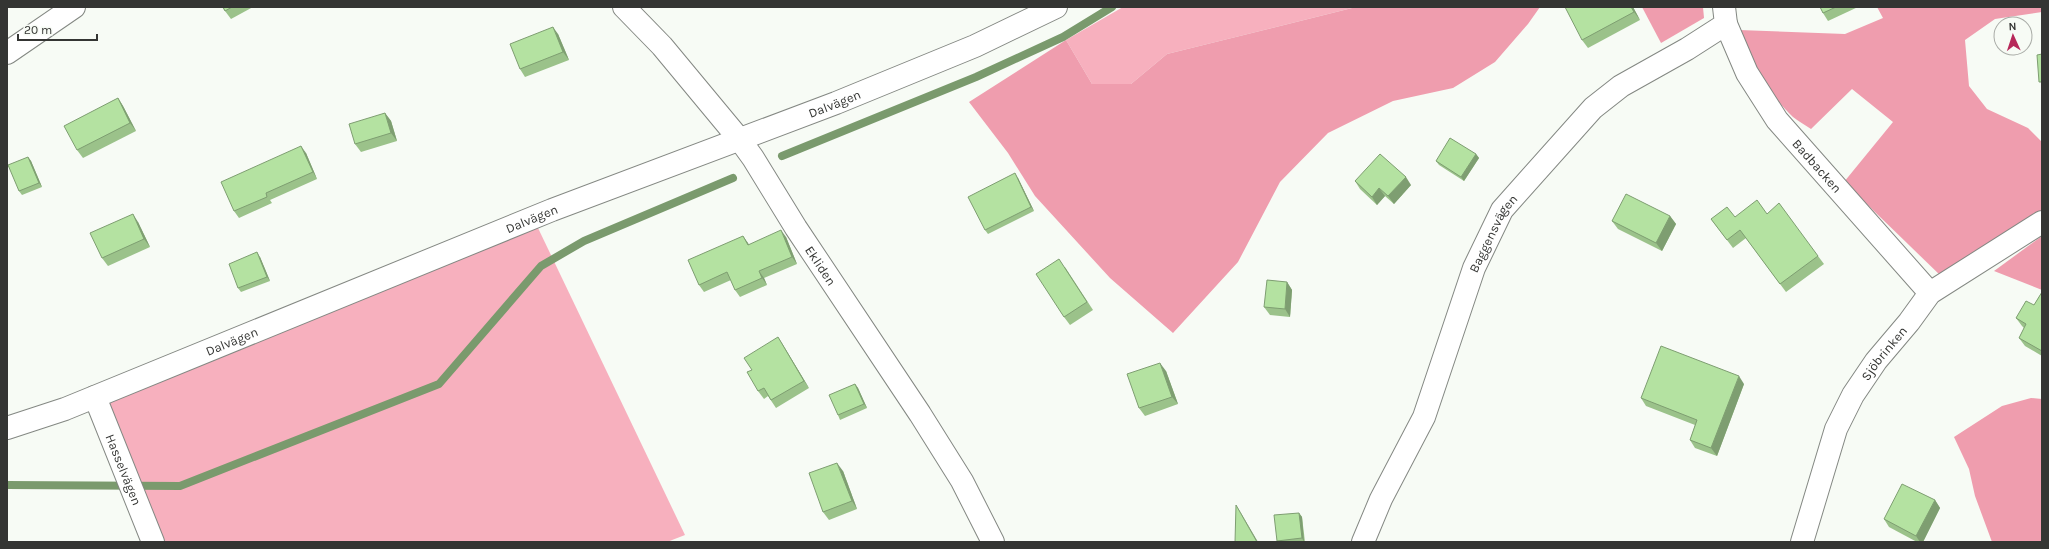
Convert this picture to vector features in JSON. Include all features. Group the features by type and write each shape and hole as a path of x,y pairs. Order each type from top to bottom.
{"street":[{"path":"7,53 74,7"},
{"name":"Ekliden","path":"624,7 662,46 740,140 796,228 920,414 962,481 993,542"},
{"name":"Dalvägen","path":"7,428 95,397 552,210 740,140 974,46 1056,7"},
{"name":"Badbacken","path":"1725,15 1747,73 1777,120 1930,293"},
{"name":"Baggensvägen","path":"1363,542 1381,499 1424,417 1474,268 1502,210 1593,108 1621,86 1687,49 1725,15"},
{"name":"Sjöbrinken","path":"1802,542 1836,429 1853,395 1876,361 1909,322 1930,293 2042,222"},
{"name":"Hasselvägen","path":"95,397 153,542"}],"shaded area":[{"path":"1123,7 1356,7 1167,54 1131,84 1092,84 1066,40"},
{"path":"1356,7 1540,7 1528,24 1495,62 1453,88 1393,101 1328,133 1280,182 1238,262 1173,333 1110,278 1035,196 1008,153 969,102 1066,40 1092,84 1131,84 1167,54"},
{"path":"1642,7 1703,7 1704,18 1661,43"},
{"path":"1877,7 2042,7 2042,12 2015,16 1993,16 1993,20 1965,40 1969,86 1987,109 2028,128 2042,142 2042,214 1943,278 1844,182 1893,122 1852,89 1811,129 1793,117 1768,87 1755,65 1739,30 1845,34 1883,18"},
{"path":"538,228 685,535 667,542 165,542 108,400"},
{"path":"2042,236 2042,290 1994,271"},
{"path":"2031,398 2042,399 2042,542 1992,542 1975,496 1969,469 1954,437 2002,406"}],"building":[{"path":"223,7 232,7 225,11"},
{"path":"1565,7 1631,7 1634,12 1582,40"},
{"path":"1820,7 1836,7 1823,13"},
{"path":"553,27 563,52 520,69 510,44"},
{"path":"2042,54 2042,82 2039,82 2037,55"},
{"path":"118,98 130,123 77,150 64,126"},
{"path":"385,113 391,133 355,144 349,124"},
{"path":"1450,138 1476,154 1461,177 1436,161"},
{"path":"301,146 313,172 266,193 267,197 234,211 221,182"},
{"path":"1380,154 1406,177 1388,196 1379,188 1372,197 1355,181"},
{"path":"28,157 39,183 19,191 8,165"},
{"path":"1015,173 1031,207 985,230 968,197"},
{"path":"1626,194 1670,216 1656,243 1612,221"},
{"path":"1757,200 1767,214 1779,203 1818,256 1780,284 1740,230 1727,240 1711,219 1727,207 1735,217"},
{"path":"133,214 144,239 102,258 90,233"},
{"path":"781,230 792,257 759,271 762,278 735,290 727,272 699,285 688,260 743,236 748,245"},
{"path":"257,252 267,277 238,288 229,264"},
{"path":"1059,259 1087,302 1064,317 1036,274"},
{"path":"1267,280 1287,282 1285,309 1264,307"},
{"path":"2042,292 2042,351 2019,338 2026,324 2016,318 2026,301 2034,305"},
{"path":"778,337 804,381 771,400 764,388 758,391 747,372 752,370 744,358"},
{"path":"1661,346 1739,376 1711,448 1690,440 1697,420 1641,398"},
{"path":"1160,363 1172,397 1139,408 1127,374"},
{"path":"855,384 864,404 838,415 829,395"},
{"path":"837,463 852,501 823,512 809,473"},
{"path":"1902,484 1935,500 1916,536 1884,519"},
{"path":"1236,505 1257,542 1235,542"},
{"path":"1299,513 1302,538 1277,541 1274,515"}],"waterway":[{"path":"782,156 976,77 1063,37 1112,7"},
{"path":"7,485 180,486 439,384 541,266 584,241 733,178"}]}
